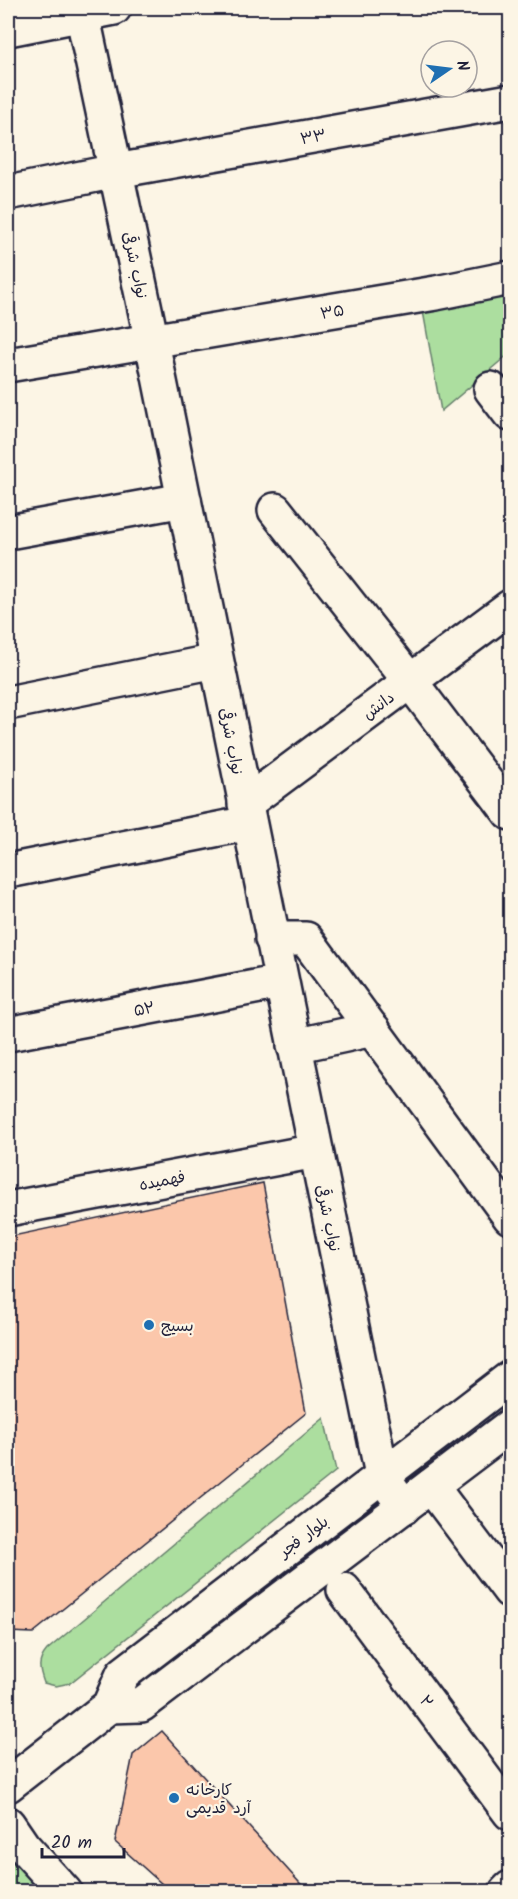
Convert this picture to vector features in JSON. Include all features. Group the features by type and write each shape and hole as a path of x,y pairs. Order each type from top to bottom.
{"street":[{"path":"8,29 82,11 114,8"},
{"name":"نواب شرقی","path":"82,11 152,342 382,1476"},
{"name":"۳۳","path":"8,193 116,171 510,101"},
{"name":"۳۵","path":"8,366 436,293 510,278"},
{"path":"8,532 184,500"},
{"path":"275,510 410,681 510,813"},
{"name":"دانش","path":"247,814 410,681 510,607"},
{"path":"8,703 216,661"},
{"path":"8,871 247,814"},
{"path":"272,939 306,939 510,1217"},
{"name":"۵۲","path":"8,1034 281,982"},
{"path":"294,1046 373,1029"},
{"name":"فهمیده","path":"8,1209 316,1151"},
{"name":"بلوار فجر","path":"8,1785 109,1706 123,1674 510,1378"},
{"path":"109,1706 141,1705 510,1426"},
{"path":"382,1476 404,1507"},
{"path":"430,1486 510,1591"},
{"name":"۲","path":"344,1590 510,1813"},
{"path":"8,1824 23,1846 65,1892"},
{"path":"506,1892 510,1888"}],"green space":[{"path":"510,293 510,353 441,411 423,311"},
{"path":"324,1418 336,1471 70,1683 56,1686 44,1683 40,1666 47,1650"},
{"path":"8,1845 49,1891 8,1891"}],"building":[{"name":"بسیج","path":"263,1183 306,1413 33,1633 8,1632 8,1237"},
{"name":"کارخانه آرد قدیمی","path":"162,1731 308,1892 171,1892 115,1842 133,1755"}],"place":[{"name":"بسیج","path":"149,1325"},
{"name":"کارخانه آرد قدیمی","path":"174,1798"}]}
